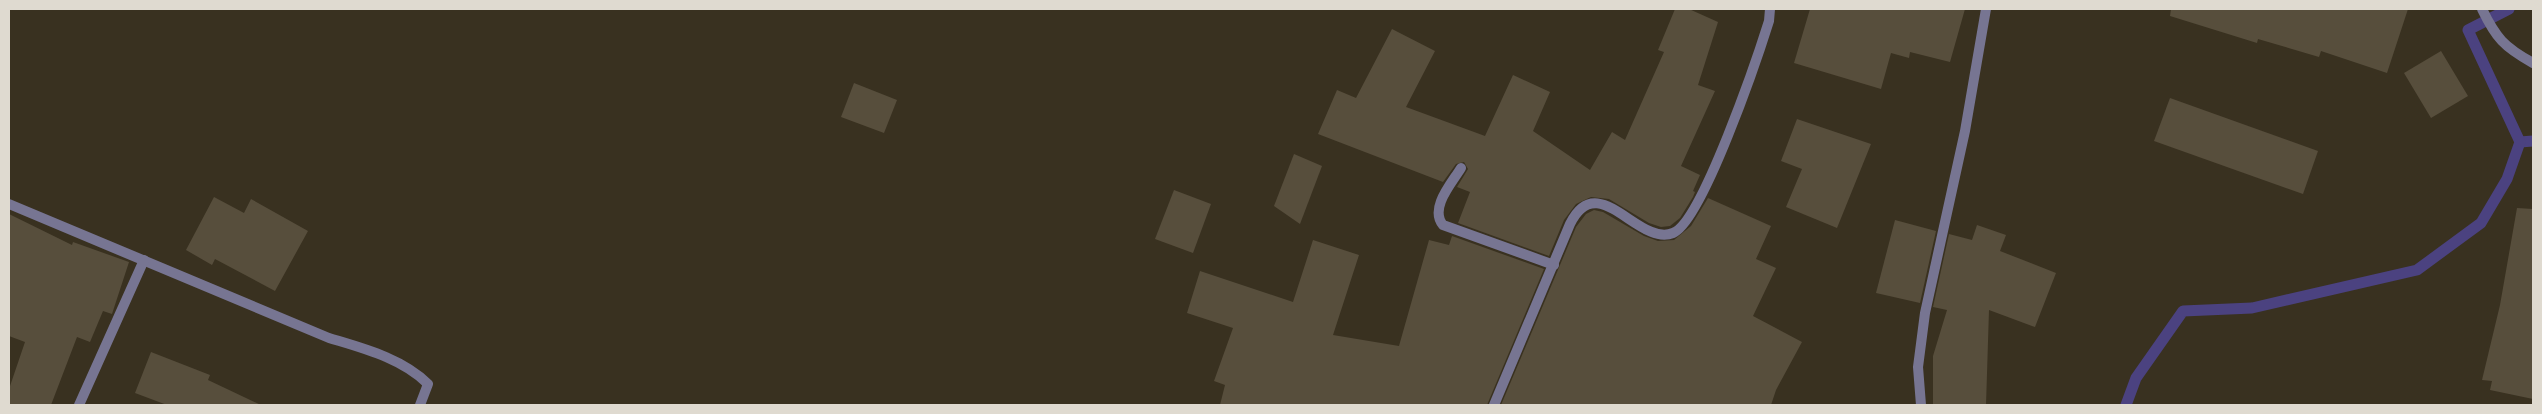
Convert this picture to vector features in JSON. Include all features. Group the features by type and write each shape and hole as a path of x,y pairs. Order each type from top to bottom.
{"street":[{"path":"1494,405 1576,212 1585,204 1598,204 1616,210 1657,234 1672,234 1681,228 1695,208 1743,98 1769,21 1770,9"},
{"path":"1921,405 1918,367 1925,312 1966,131 1986,9"},
{"path":"2482,9 2496,37 2517,55 2533,63"},
{"path":"1461,168 1439,207 1438,217 1444,225 1554,265"},
{"path":"9,204 329,338 377,353 417,374 428,384 420,405"},
{"path":"79,405 144,260"}],"building":[{"path":"1675,9 1689,9 1718,22 1698,85 1715,91 1681,166 1700,175 1693,191 1695,192 1693,197 1680,218 1670,226 1661,227 1649,223 1609,199 1591,197 1576,204 1564,220 1549,256 1458,223 1470,192 1457,187 1468,169 1464,162 1456,164 1443,182 1318,134 1337,90 1356,98 1392,29 1435,51 1406,107 1485,136 1513,75 1550,92 1533,131 1590,170 1612,132 1625,140 1664,52 1658,50"},
{"path":"1810,9 1965,9 1950,62 1910,52 1909,58 1891,53 1881,89 1794,63"},
{"path":"2171,9 2408,9 2387,73 2321,51 2319,57 2258,39 2257,43 2170,16"},
{"path":"2441,51 2468,96 2431,118 2404,73"},
{"path":"854,83 897,100 884,133 841,117"},
{"path":"2170,98 2318,151 2303,194 2154,141"},
{"path":"1797,119 1871,144 1837,228 1786,207 1802,169 1781,161"},
{"path":"1294,154 1322,166 1300,224 1274,206"},
{"path":"1174,190 1211,204 1193,253 1155,239"},
{"path":"214,197 244,213 251,199 308,231 275,291 215,259 212,265 186,250"},
{"path":"1708,198 1771,226 1756,259 1776,268 1753,316 1802,342 1776,390 1771,405 1501,405 1576,227 1586,214 1594,210 1603,212 1644,236 1658,241 1674,240 1691,226"},
{"path":"2517,208 2533,209 2533,399 2490,390 2492,381 2482,380 2500,305"},
{"path":"9,214 72,245 73,242 129,262 112,314 103,311 90,342 77,337 51,405 9,405 9,389 25,342 9,336"},
{"path":"1895,220 1936,231 1920,303 1876,293"},
{"path":"1977,225 2006,235 2000,251 2056,273 2035,327 1989,310 1986,405 1933,405 1933,356 1947,310 1933,307 1949,234 1972,240"},
{"path":"1452,236 1544,269 1487,405 1220,405 1225,385 1214,381 1233,328 1187,313 1200,271 1293,302 1313,240 1359,255 1333,335 1399,346 1429,240 1449,245"},
{"path":"151,352 210,375 208,380 261,405 167,405 135,393"}],"waterway":[{"path":"2126,405 2136,378 2183,311 2252,308 2417,270 2481,223 2507,179 2520,142 2468,30 2509,9"},
{"path":"2520,142 2533,141"}]}
